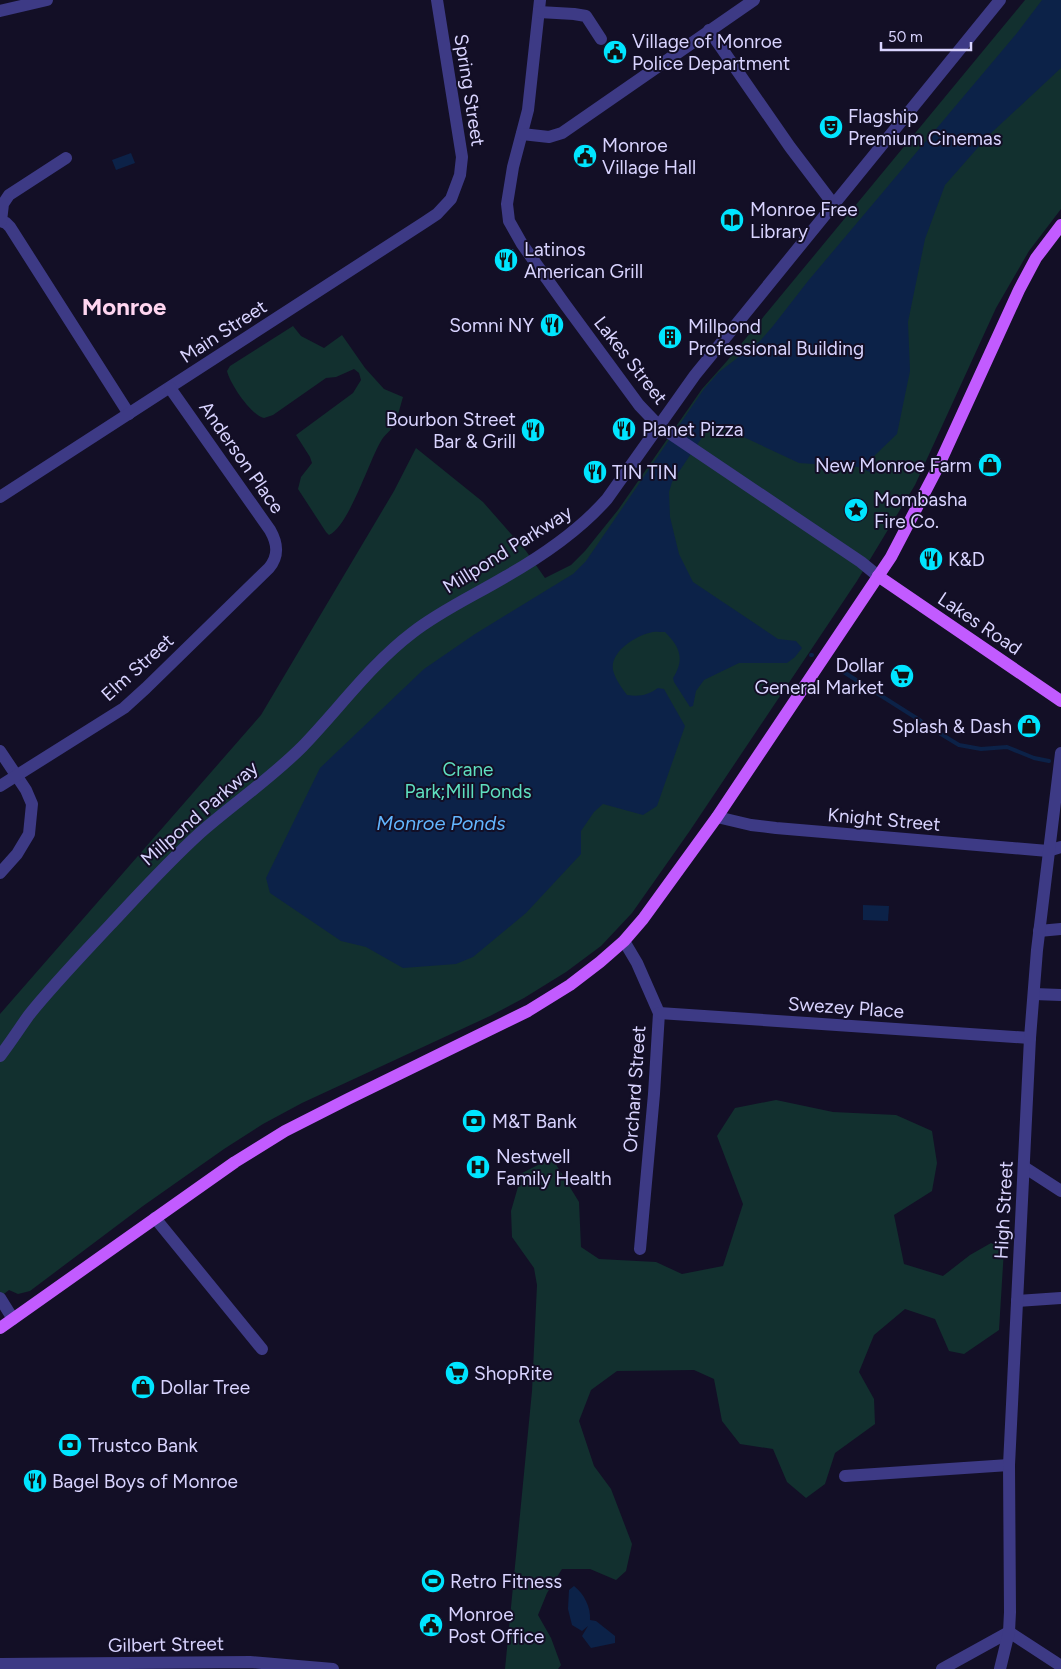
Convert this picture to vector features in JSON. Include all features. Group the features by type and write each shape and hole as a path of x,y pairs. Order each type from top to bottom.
{"main road":[{"path":"0,1328 235,1162 285,1131 528,1011 578,979 624,941 643,919 717,817 891,557 922,501 1036,258 1061,225"},
{"name":"Lakes Road","path":"878,576 1061,701"}],"street":[{"path":"0,11 47,0"},
{"name":"Spring Street","path":"436,0 462,157 462,167 457,186"},
{"path":"522,134 549,137 562,133 754,0"},
{"name":"Millpond Parkway","path":"0,1056 28,1016 160,870 200,833 301,748 380,662 410,634 452,606 505,577 580,528 607,499 695,375 1000,0"},
{"path":"540,6 586,16 601,39"},
{"name":"Lakes Street","path":"540,6 528,110 513,167 507,204 507,213 513,230 639,405 659,426 861,562 878,576"},
{"path":"709,30 790,147 834,205"},
{"path":"66,158 9,196 3,204 0,221 10,227 129,414"},
{"name":"Main Street","path":"0,497 437,214 450,199 457,186"},
{"name":"Anderson Place","path":"170,388 268,526 274,536 277,550"},
{"name":"Elm Street","path":"0,786 124,708 269,568 276,559 277,550"},
{"path":"0,751 17,775 32,804 29,834 18,854 0,873"},
{"name":"High Street","path":"1000,1669 1009,1632 1009,1465 1030,1038 1039,931 1061,753"},
{"name":"Knight Street","path":"717,817 751,825 776,828 1048,851"},
{"path":"1048,851 1061,847"},
{"path":"1039,931 1061,929"},
{"name":"Orchard Street","path":"624,941 637,963 659,1013 654,1094 640,1249"},
{"path":"1034,994 1061,995"},
{"name":"Swezey Place","path":"659,1013 1030,1038"},
{"path":"1024,1167 1061,1191"},
{"path":"155,1218 262,1349"},
{"path":"0,1298 13,1319"},
{"path":"1017,1301 1061,1298"},
{"path":"845,1476 1009,1465"},
{"path":"942,1669 1009,1632 1061,1666"},
{"name":"Gilbert Street","path":"0,1664 250,1665 333,1669"}],"green space":[{"name":"Crane Park;Mill Ponds","path":"1025,0 1061,0 1061,209 1029,251 996,308 915,485 857,581 689,832 632,913 601,946 566,972 524,998 490,1016 302,1103 263,1124 143,1206 30,1291 18,1294 9,1290 0,1297 0,1014 261,715 394,491 416,448 483,502 526,551 545,578 571,565 585,551 618,510 702,389"},
{"path":"293,326 301,336 324,348 342,335 365,368 384,389 403,397 395,423 376,450 351,507 344,519 329,535 298,489 301,477 312,463 296,435 353,393 361,380 359,373 354,369 336,377 326,378 273,415 264,418 247,405 232,383 227,371 230,366"},
{"path":"776,1100 833,1112 896,1115 932,1131 937,1163 932,1191 894,1215 904,1264 943,1276 970,1255 991,1243 1004,1249 999,1330 964,1354 949,1351 935,1319 905,1309 874,1335 859,1372 874,1399 875,1424 835,1453 825,1484 806,1498 787,1482 773,1449 740,1444 722,1421 714,1379 694,1370 617,1371 591,1390 579,1421 594,1466 611,1489 632,1544 626,1571 616,1580 590,1569 562,1569 547,1593 538,1615 551,1638 561,1665 558,1669 505,1669 532,1391 537,1285 534,1268 512,1237 511,1211 522,1173 552,1158 579,1202 581,1247 599,1259 656,1262 682,1274 723,1266 743,1204 717,1136 735,1108"}],"water":[{"name":"Monroe Ponds","path":"1042,0 1061,0 1061,68 989,135 945,185 925,239 908,322 910,371 897,434 871,459 870,472 858,467 799,463 720,426 713,427 705,433 672,482 669,492 670,517 679,554 693,582 778,639 796,641 802,648 795,657 787,663 739,663 704,680 696,691 693,706 690,707 674,682 673,678 680,659 677,648 665,632 653,632 643,635 624,646 615,657 613,670 627,695 640,696 658,688 664,689 685,726 657,806 643,815 603,804 594,812 581,831 581,854 526,913 473,957 456,964 403,968 366,947 341,941 270,893 266,878 320,768 424,669 475,634 573,574 586,561 704,389 719,372 761,340 808,281 1017,33"},
{"path":"131,153 135,163 116,170 112,160"},
{"path":"863,905 889,906 888,921 863,920"},
{"path":"574,1586 586,1601 590,1620 596,1621 615,1636 615,1643 591,1648 582,1636 588,1626 582,1631 572,1625 568,1609 569,1590"}],"waterway":[{"path":"842,671 921,721"},
{"path":"936,731 959,745 981,749 1007,747 1034,758 1049,761"}],"place":[{"name":"Village of Monroe Police Department","path":"615,52"},
{"name":"Flagship Premium Cinemas","path":"831,127"},
{"name":"Monroe Village Hall","path":"585,156"},
{"name":"Monroe Free Library","path":"732,220"},
{"name":"Latinos American Grill","path":"506,260"},
{"name":"Somni NY","path":"552,325"},
{"name":"Millpond Professional Building","path":"670,337"},
{"name":"Planet Pizza","path":"624,429"},
{"name":"Bourbon Street Bar & Grill","path":"533,430"},
{"name":"New Monroe Farm","path":"990,465"},
{"name":"TIN TIN","path":"595,472"},
{"name":"Mombasha Fire Co.","path":"856,510"},
{"name":"K&D","path":"931,559"},
{"name":"Dollar General Market","path":"902,676"},
{"name":"Splash & Dash","path":"1029,726"},
{"name":"M&T Bank","path":"474,1121"},
{"name":"Nestwell Family Health","path":"478,1167"},
{"name":"ShopRite","path":"457,1373"},
{"name":"Dollar Tree","path":"143,1387"},
{"name":"Trustco Bank","path":"70,1445"},
{"name":"Bagel Boys of Monroe","path":"35,1481"},
{"name":"Retro Fitness","path":"433,1581"},
{"name":"Monroe Post Office","path":"431,1625"}],"district":[{"name":"Monroe","path":"124,307"}]}
